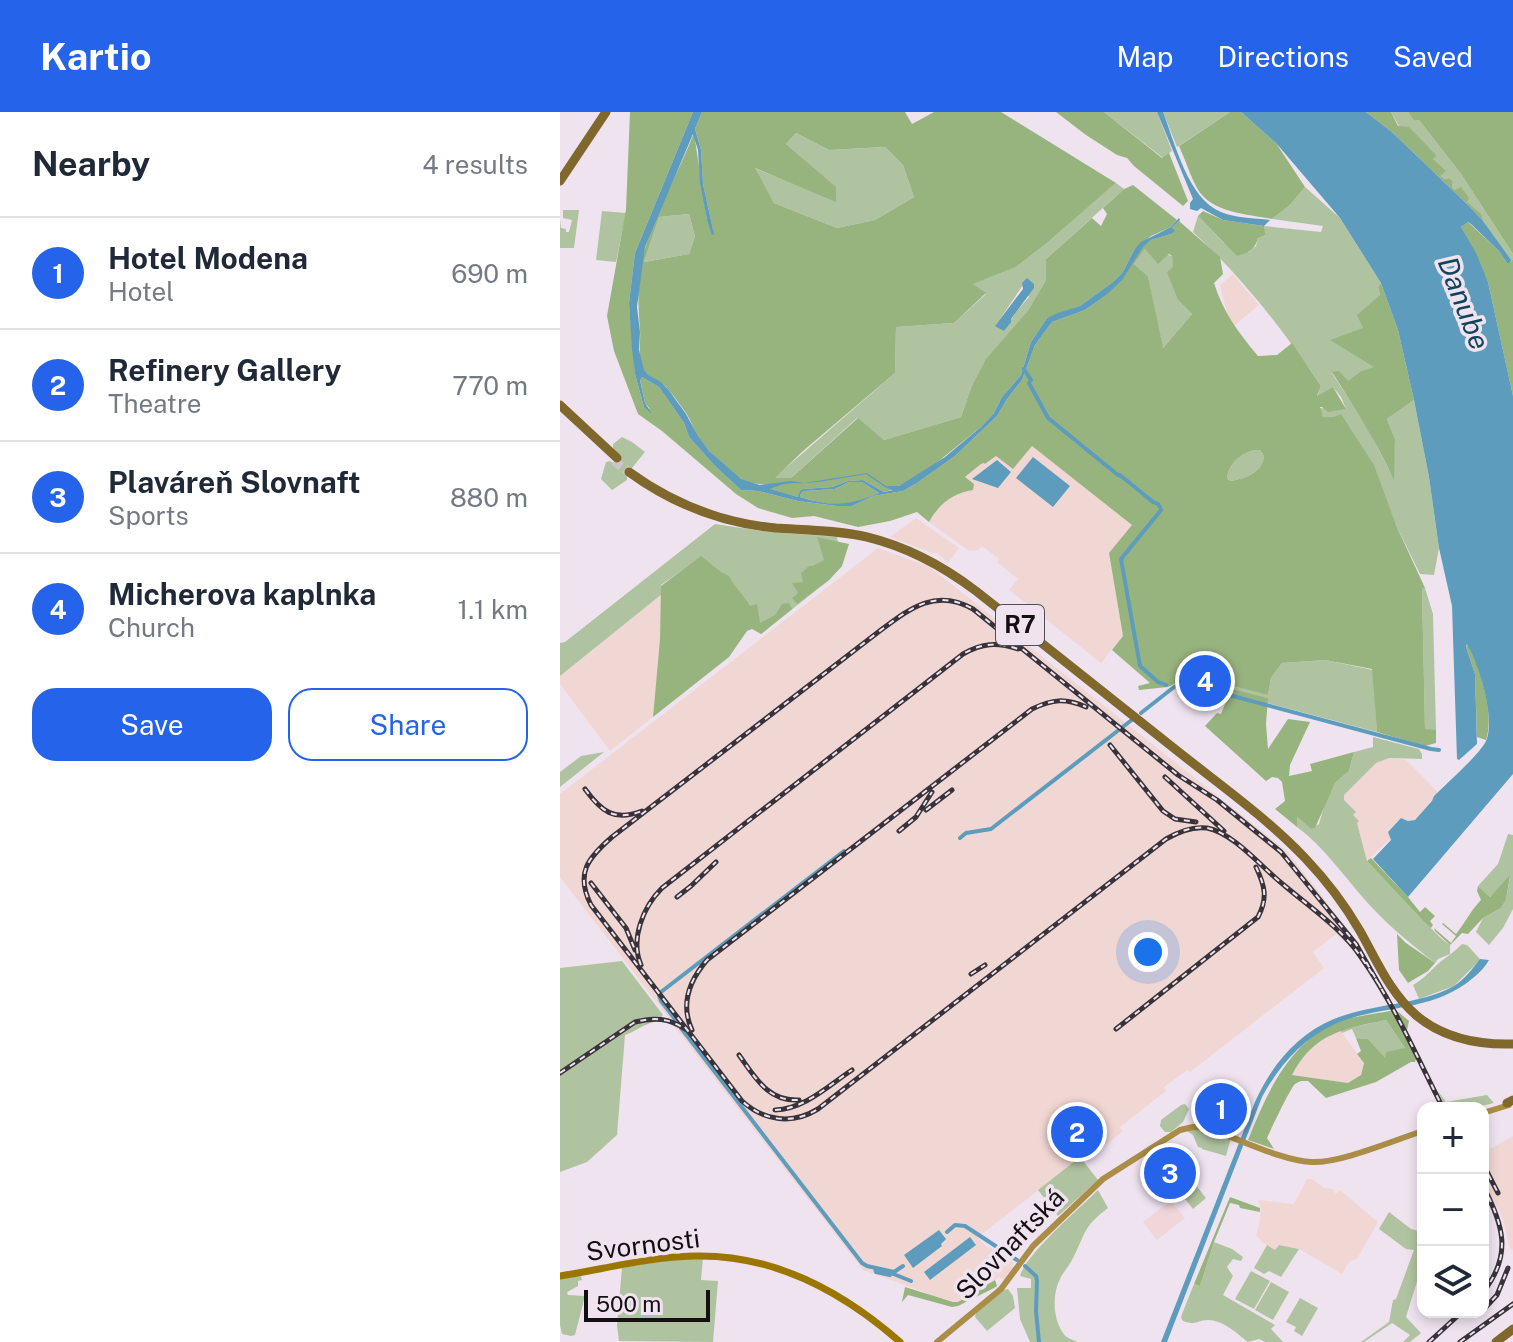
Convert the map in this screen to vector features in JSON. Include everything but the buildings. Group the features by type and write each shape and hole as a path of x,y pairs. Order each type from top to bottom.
{"highway":[{"path":"560,173 604,113"},
{"path":"560,181 604,113"},
{"path":"560,408 616,460"},
{"name":"R7","path":"630,471 682,501 712,512 756,522 867,532 901,543 945,565 979,588 1275,824 1311,858 1347,907 1393,987 1426,1020 1446,1034 1467,1041 1513,1043"},
{"path":"1501,1340 1513,1331"}],"main road":[{"path":"1489,1109 1512,1102"},
{"name":"Slovnaftská","path":"937,1342 998,1292 1033,1246 1103,1179 1183,1129 1205,1128 1293,1159 1316,1162 1339,1158 1417,1133"},
{"name":"Svornosti","path":"560,1276 683,1257 752,1261 796,1274 824,1287 900,1342"}],"shaded area":[{"path":"1233,274 1259,305 1234,326 1227,313 1220,285"},
{"path":"1032,445 1133,525 1109,553 1123,636 1101,663 1009,590 1018,579 997,562 999,559 982,546 969,551 929,522 947,500 965,491 965,477 981,464"},
{"path":"916,518 959,548 948,563 937,553 890,537"},
{"path":"878,548 930,567 1288,852 1358,943 1351,948 1336,934 1313,952 1324,968 1190,1072 1186,1071 1164,1087 1166,1091 1120,1127 1123,1131 1103,1147 1099,1143 978,1237 987,1248 991,1247 1014,1263 1013,1268 1005,1280 999,1277 958,1302 926,1295 863,1270 674,1026 667,1022 668,1017 560,877 560,794"},
{"path":"662,594 653,717 610,751 560,684 560,676"},
{"path":"1389,758 1406,760 1438,792 1415,820 1401,818 1388,831 1391,838 1367,861 1357,823 1344,795 1376,763"},
{"path":"1340,1030 1364,1063 1361,1075 1348,1083 1292,1075 1310,1049"},
{"path":"1513,1136 1513,1250 1510,1249 1503,1219 1489,1192 1489,1150"},
{"path":"1307,1179 1333,1189 1336,1194 1340,1190 1378,1222 1357,1259 1349,1262 1342,1274 1299,1249 1279,1245 1275,1250 1256,1235 1261,1209 1258,1200 1294,1204"},
{"path":"1169,1202 1185,1218 1157,1240 1143,1222"}],"green space":[{"path":"630,112 693,112 635,253 629,303 635,374 644,407 650,409 645,403 642,377 659,387 684,423 689,437 741,490 837,506 852,506 873,496 903,491 955,456 997,416 1022,380 1035,345 1052,322 1085,310 1105,296 1142,247 1151,240 1171,234 1179,221 1220,257 1223,274 1214,283 1227,313 1258,356 1277,355 1292,343 1321,386 1317,396 1333,387 1346,409 1328,412 1320,407 1323,417 1341,414 1374,465 1396,525 1425,588 1422,588 1425,729 1436,730 1436,743 1425,746 1377,732 1372,669 1325,660 1282,663 1271,678 1268,695 1234,686 1226,677 1226,672 1211,680 1194,676 1193,679 1268,698 1268,749 1288,719 1310,722 1290,765 1289,776 1312,771 1310,764 1354,752 1349,771 1335,783 1315,828 1311,829 1297,817 1297,827 1275,809 1285,801 1282,782 1272,777 1266,781 1205,726 1217,713 1221,714 1229,694 1182,680 1168,687 1139,690 1138,686 1150,683 1112,650 1123,636 1109,553 1132,525 1032,446 1013,469 996,456 981,464 965,477 974,484 973,490 947,500 929,522 917,512 858,527 814,516 792,518 758,508 736,494 638,414 614,351 607,316 626,209","holes":["1145,249 1158,264 1169,254 1172,256 1173,267 1167,272 1178,300 1192,314 1163,348 1148,276 1134,264","1260,450 1264,456 1257,471 1231,481 1227,479 1236,460"]},
{"path":"702,112 905,112 912,124 934,112 1001,112 1116,183 1016,267 973,284 986,293 954,323 896,327 895,373 775,478 791,478 858,418 884,440 961,417 986,359 1027,312 1046,280 1046,259 1092,218 1101,226 1107,214 1103,208 1124,189 1133,185 1177,220 1134,250 1123,272 1113,282 1080,306 1047,318 1031,342 1021,375 1002,397 994,413 930,468 895,489 884,492 863,480 803,489 798,497 771,490 775,487 745,481 726,468 701,441 669,390 646,374 642,366 638,298 643,255 694,133 707,220 713,230 695,129","holes":["796,133 829,150 885,147 903,165 914,197 875,220 837,228 774,203 755,168 836,202 836,187 786,144","689,214 695,236 689,254 644,262 659,217"]},
{"path":"1056,112 1104,112 1162,158 1169,153 1188,201 1183,206 1127,158 1086,135"},
{"path":"1104,112 1157,112 1172,151 1163,158"},
{"path":"1163,112 1230,112 1177,147"},
{"path":"1230,112 1241,112 1276,143 1305,187 1290,205 1272,219 1230,211 1211,203 1197,188 1179,146"},
{"path":"1366,112 1391,112 1398,126 1409,127 1437,156 1433,159 1446,171 1440,176 1453,181 1455,190 1461,187 1469,198 1467,202 1481,214 1483,221 1393,133"},
{"path":"1391,112 1408,112 1414,121 1419,120 1461,174 1513,254 1510,263 1483,221 1452,187 1453,181 1439,176 1433,158 1437,156 1399,126"},
{"path":"1408,112 1513,112 1513,254 1461,174 1419,120 1414,121"},
{"path":"796,133 829,150 885,147 903,165 914,197 875,220 837,228 774,203 754,168 836,201 835,187 786,144"},
{"path":"1116,183 1124,189 1046,259 1046,280 1027,312 971,388 961,417 884,440 857,418 791,478 774,478 895,373 896,327 954,323 986,294 972,284 1016,267","holes":["1023,285 1029,297 1004,331 996,325"]},
{"path":"1305,187 1340,218 1381,283 1378,287 1380,295 1364,328 1376,367 1361,371 1348,382 1332,373 1365,424 1393,477 1395,439 1387,419 1414,400 1439,548 1434,575 1420,574 1396,525 1334,417 1323,417 1319,408 1346,409 1341,397 1333,387 1317,397 1321,386 1293,345 1262,305 1193,232 1198,216 1224,243 1249,252 1256,246 1258,238 1266,235 1264,226 1321,232 1323,226 1272,219 1290,205"},
{"path":"563,210 579,210 574,248 560,248 560,220 561,228 569,232 572,220 563,218"},
{"path":"602,211 626,213 616,262 596,260"},
{"path":"1203,211 1223,220 1264,226 1266,235 1258,238 1250,250 1237,256 1198,216"},
{"path":"689,214 695,236 689,254 644,262 659,217"},
{"path":"1468,222 1499,251 1507,263 1513,259 1513,396 1488,282 1461,227"},
{"path":"1145,249 1172,256 1178,300 1192,314 1162,349 1148,276 1134,264"},
{"path":"1381,283 1398,330 1414,400 1387,419 1395,439 1394,480 1332,372 1339,371 1348,381 1361,371 1374,367 1330,340 1363,328 1357,315 1380,295 1378,287"},
{"path":"622,437 645,452 627,474 627,480 612,490 601,479 606,462 613,463 618,456 613,444"},
{"path":"1260,450 1264,456 1257,471 1231,481 1227,479 1236,460"},
{"path":"849,482 862,482 879,493 840,504 800,497 804,491 835,489"},
{"path":"715,524 837,537 842,566 761,634 701,557 661,585 662,594 560,676 560,643"},
{"path":"817,537 849,544 842,566 797,604 792,598 798,593 792,583 803,582 801,573 824,560"},
{"path":"701,556 729,576 750,606 757,604 760,623 775,615 782,604 789,603 792,609 761,634 752,629 747,631 729,657 653,717 661,586"},
{"path":"1422,588 1425,588 1433,614 1436,730 1425,730"},
{"path":"1468,644 1487,704 1486,740 1477,737 1475,674 1466,647"},
{"path":"1325,660 1373,670 1377,732 1267,703 1267,698 1192,679 1194,676 1227,671 1229,677 1268,695 1271,678 1282,663"},
{"path":"1373,737 1419,749 1422,759 1389,758 1376,763 1344,795 1344,800 1356,812 1353,815 1359,821 1367,861 1450,945 1450,954 1435,963 1381,917 1325,852 1297,827 1296,816 1311,829 1319,824 1326,800 1335,783 1349,771 1354,752 1373,747"},
{"path":"604,752 560,787 560,772 581,756"},
{"path":"1508,834 1513,835 1513,909 1489,945 1476,932 1483,918 1501,908 1506,900 1510,877 1490,897 1478,886 1498,864"},
{"path":"1371,858 1420,912 1425,907 1435,916 1430,921 1433,925 1431,928 1367,861"},
{"path":"1510,875 1506,900 1501,908 1483,918 1468,934 1462,933 1450,945 1435,931 1434,928 1451,943 1456,936 1442,924 1456,934 1481,900 1478,886 1490,897"},
{"path":"1397,934 1435,963 1408,983 1399,970"},
{"path":"1462,944 1467,945 1479,961 1454,986 1419,999 1413,985"},
{"path":"622,961 663,1015 625,1035 617,1135 587,1162 560,1172 560,968"},
{"path":"1396,1010 1409,1021 1407,1030 1418,1053 1415,1062 1376,1082 1326,1098 1308,1081 1299,1082 1290,1092 1267,1138 1274,1149 1248,1140 1273,1085 1296,1052 1311,1038 1347,1019","holes":["1386,1020 1405,1048 1386,1052 1385,1058 1368,1039 1356,1038 1361,1051 1357,1054 1364,1063 1361,1075 1348,1083 1292,1075 1310,1050 1320,1042 1356,1026"]},
{"path":"1386,1020 1405,1048 1385,1059 1368,1039 1356,1038 1352,1029 1342,1033 1340,1030"},
{"path":"1487,1095 1494,1103 1489,1104 1446,1102"},
{"path":"1185,1104 1189,1109 1183,1122 1171,1132 1165,1132 1160,1126 1161,1120"},
{"path":"1198,1128 1231,1138 1226,1156 1198,1147 1193,1135 1187,1131"},
{"path":"1080,1157 1098,1180 1058,1216 1038,1190"},
{"path":"1191,1179 1206,1198 1193,1209 1178,1190"},
{"path":"1098,1190 1108,1208 1086,1230 1060,1279 1055,1299 1060,1327 1066,1336 1078,1342 1030,1342 1020,1319 1017,1288 1031,1288 1031,1279 1020,1276 1024,1267 1042,1244"},
{"path":"1230,1197 1260,1208 1260,1212 1230,1203 1200,1286 1194,1284"},
{"path":"1389,1212 1417,1230 1417,1281 1406,1317 1421,1333 1410,1342 1403,1342 1410,1335 1392,1323 1361,1342 1389,1322 1393,1300 1414,1250 1406,1249 1379,1229"},
{"path":"1214,1242 1243,1257 1241,1261 1233,1259 1227,1267 1233,1276 1223,1295 1275,1325 1271,1329 1283,1342 1259,1339 1248,1342 1220,1323 1183,1321 1182,1314 1194,1284 1200,1286"},
{"path":"1267,1245 1275,1250 1279,1245 1299,1249 1281,1277 1269,1271 1264,1274 1254,1268"},
{"path":"703,1258 701,1280 718,1281 713,1342 619,1341 617,1325 622,1268"},
{"path":"1251,1271 1270,1281 1254,1309 1235,1299"},
{"path":"581,1276 578,1286 567,1292 568,1295 585,1296 575,1335 562,1334 560,1279"},
{"path":"995,1280 997,1286 958,1306 908,1295 902,1302 905,1287 958,1302"},
{"path":"1271,1282 1289,1292 1273,1320 1255,1310"},
{"path":"1008,1289 1015,1308 987,1331 975,1317 976,1313"},
{"path":"1300,1298 1318,1308 1302,1336 1294,1331 1296,1327 1286,1322"}],"water":[{"path":"693,112 702,112 695,129 714,234 707,220 693,134 645,247 637,307 639,350 644,370 668,389 709,451 741,479 760,485 791,481 804,483 867,473 886,486 899,486 945,457 994,413 1002,397 1021,375 1031,342 1047,318 1080,306 1113,282 1123,272 1141,242 1180,220 1172,228 1175,231 1171,234 1151,240 1143,247 1122,280 1105,296 1085,310 1052,322 1035,345 1022,380 997,416 955,456 903,491 873,496 852,506 798,501 741,490 689,437 684,423 659,387 642,377 645,403 652,414 644,407 635,374 629,303 635,253","holes":["866,474 893,490 884,492 863,480 803,489 798,497 770,489 785,484","849,482 862,482 879,493 840,504 800,497 804,491 835,489"]},
{"path":"1157,112 1163,112 1184,169 1200,195 1226,214 1270,220 1264,226 1223,220 1201,208 1197,211 1190,209 1193,199"},
{"name":"Danube","path":"1241,112 1366,112 1393,133 1468,205 1511,260 1507,263 1499,251 1468,222 1461,227 1488,282 1513,396 1513,774 1408,897 1373,859 1391,840 1388,832 1401,818 1415,820 1434,796 1483,747 1489,731 1488,706 1467,644 1475,674 1477,744 1457,759 1452,606 1414,400 1398,330 1381,283 1340,218 1276,143"},
{"path":"1027,278 1034,288 1004,331 995,326 1023,289 1022,283"},
{"path":"1033,457 1070,486 1053,507 1016,478"},
{"path":"997,460 1011,472 998,488 972,479"},
{"path":"1480,959 1489,960 1478,974 1457,989 1423,1003 1370,1013 1335,1024 1312,1037 1284,1064 1262,1097 1167,1342 1161,1342 1255,1102 1277,1064 1297,1042 1321,1025 1349,1014 1440,993 1465,977"},
{"path":"939,1230 946,1239 942,1246 913,1268 904,1255"},
{"path":"970,1237 976,1245 930,1280 924,1272"}],"waterway":[{"path":"1024,369 1031,380"},
{"path":"1029,383 1048,418 1118,475"},
{"path":"1120,475 1160,507"},
{"path":"1161,510 1121,559 1140,666 1166,685"},
{"path":"1141,713 1174,687 1184,683 1439,750"},
{"path":"960,838 966,833 991,829 1133,719"},
{"path":"661,992 844,851"},
{"path":"659,995 678,1023"},
{"path":"681,1028 862,1263 894,1272 903,1266"},
{"path":"947,1232 955,1225 965,1226 1017,1260"},
{"path":"1025,1266 1037,1281 1039,1342"},
{"path":"875,1268 876,1272 890,1275"},
{"path":"891,1273 911,1281"}],"tunnel":[{"path":"614,461 629,472"}],"railway":[{"path":"1381,988 1356,944 1281,852 1217,800 1178,775 973,609 946,600 911,609 877,633 612,837 596,852 584,875 591,905 742,1101 769,1117 788,1119 818,1109 1166,839 1185,830 1207,828 1238,844 1353,947 1395,1012 1440,1102"},
{"path":"641,965 637,945 640,924 649,904 662,888 963,654 990,645 1018,649"},
{"path":"692,1030 687,1011 688,993 695,976 707,960 1032,709 1059,701 1086,707"},
{"path":"1110,745 1163,811 1175,819 1196,822"},
{"path":"1165,777 1224,831"},
{"path":"585,789 603,809 616,815 642,811"},
{"path":"926,810 952,790"},
{"path":"899,831 916,817 932,792"},
{"path":"677,897 716,862"},
{"path":"1116,1029 1258,917 1264,892 1256,867"},
{"path":"591,883 626,928 635,950"},
{"path":"971,974 985,965"},
{"path":"560,1073 635,1022 661,1020 685,1029"},
{"path":"739,1055 763,1086 779,1097 799,1100"},
{"path":"775,1110 806,1101 852,1070"},
{"path":"1488,1174 1498,1193"},
{"path":"1489,1198 1502,1239 1498,1265 1489,1283"},
{"path":"1489,1304 1497,1295 1508,1268"},
{"path":"1460,1342 1513,1304"},
{"path":"1429,1342 1455,1318"}],"place":[{"name":"Micherova kaplnka","path":"1205,681"},
{"name":"Hotel Modena","path":"1221,1109"},
{"name":"Refinery Gallery","path":"1077,1132"},
{"name":"Plaváreň Slovnaft","path":"1170,1173"}]}
